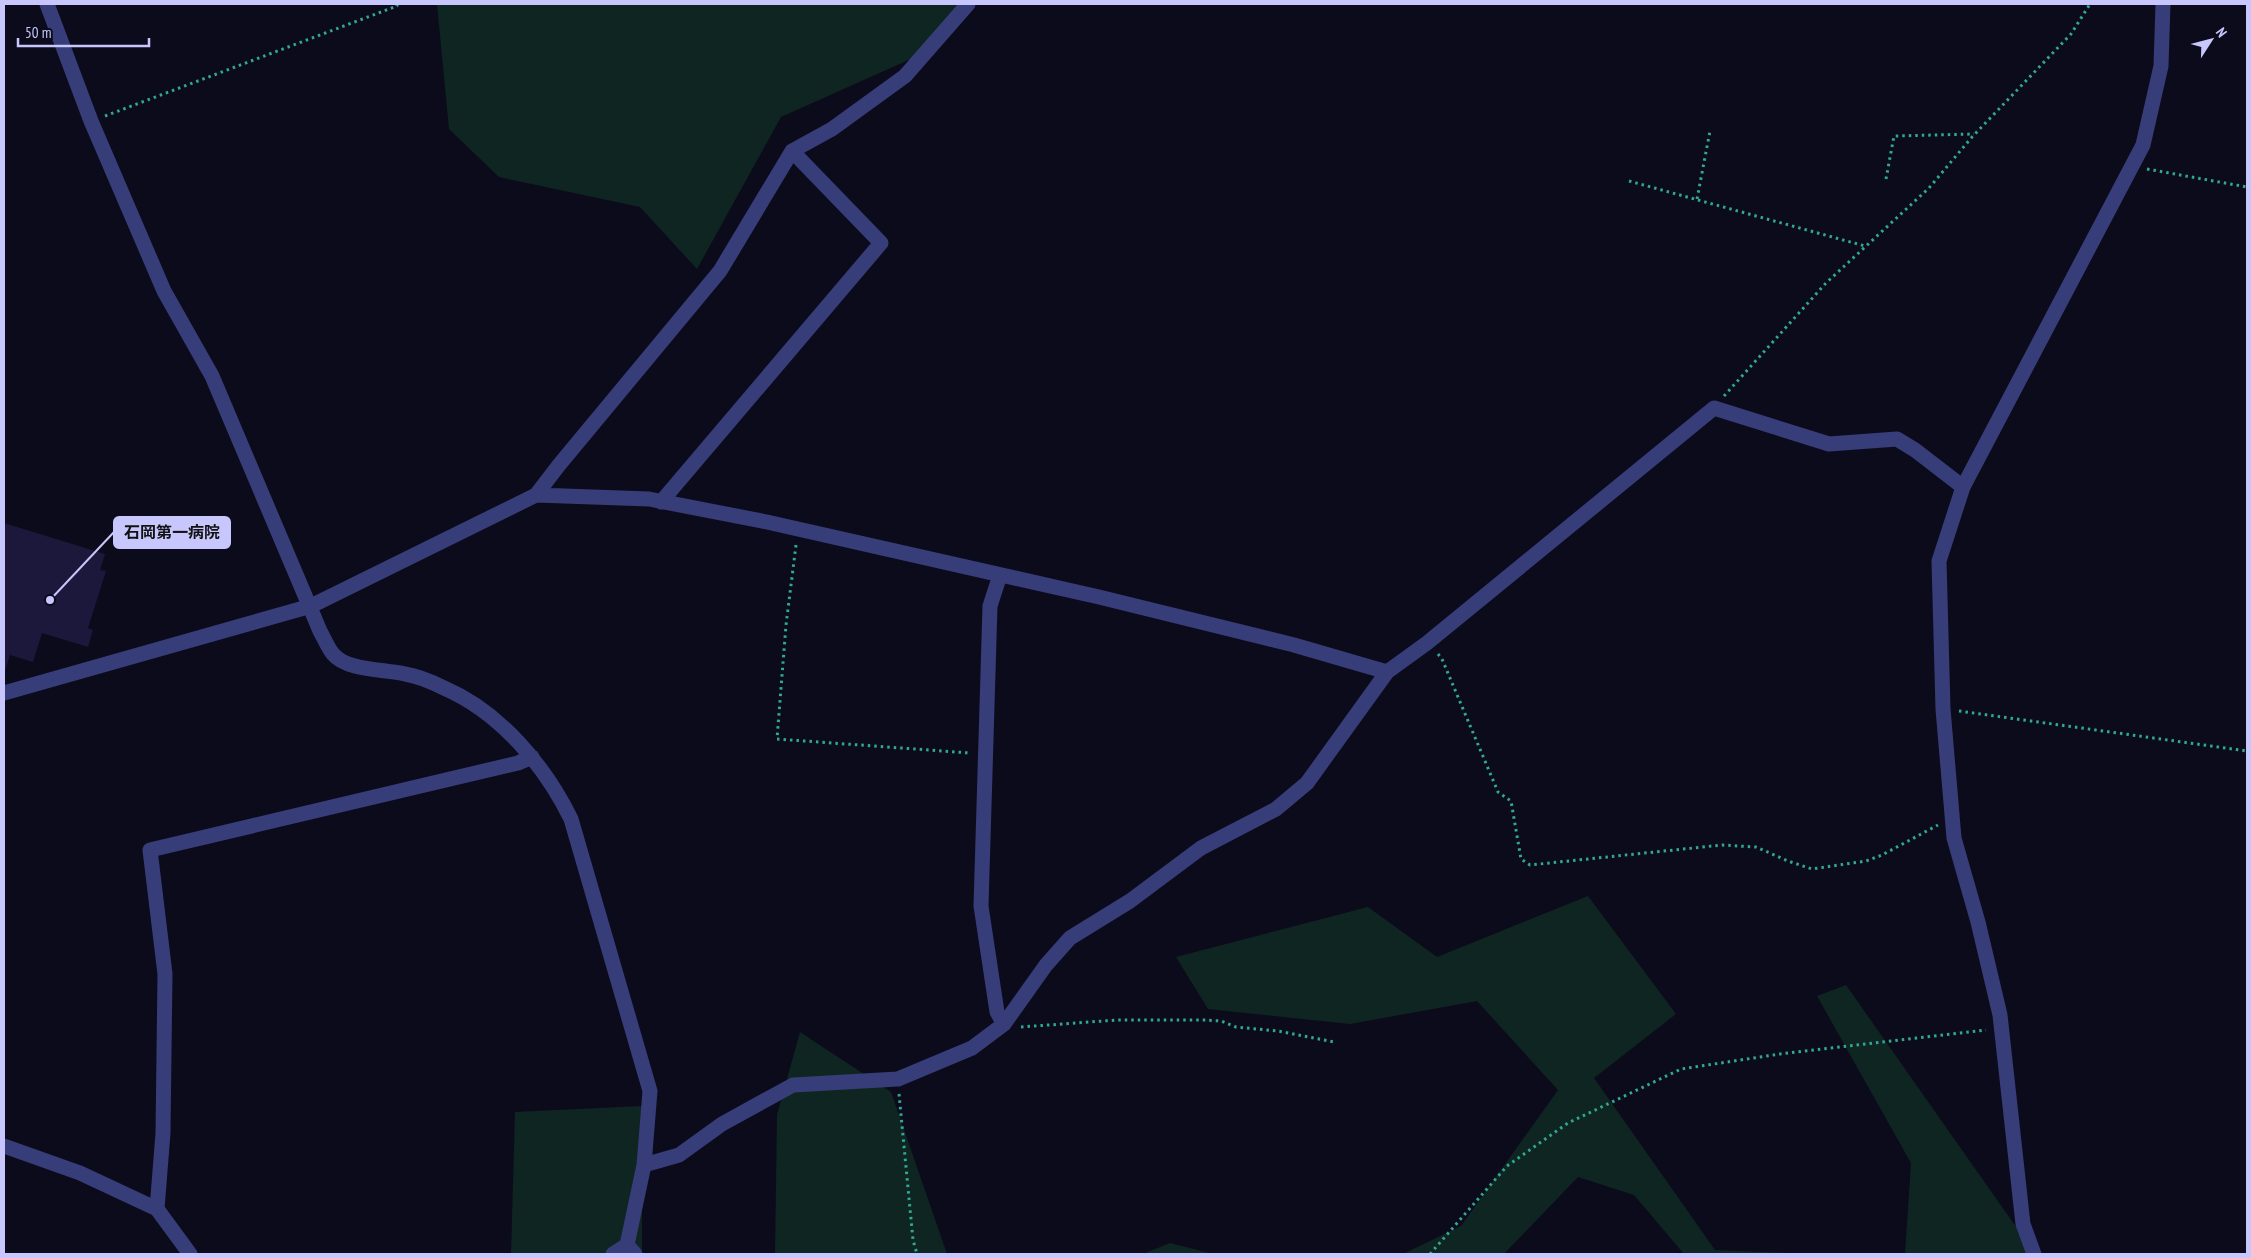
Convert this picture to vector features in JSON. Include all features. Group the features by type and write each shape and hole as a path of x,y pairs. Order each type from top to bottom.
{"street":[{"path":"47,4 91,121 164,291 212,376 320,631 333,654 348,665 407,674 446,688 491,716 532,757 563,803 571,819 650,1091 644,1165 631,1250 613,1254"},
{"path":"4,693 311,606 536,495 720,272 792,151 832,129 905,76 968,4"},
{"path":"2034,1254 2023,1224 2002,1028 1978,922 1954,838 1943,709 1938,561 1963,487 2143,145 2161,66 2163,4"},
{"path":"661,502 881,243 792,151"},
{"path":"644,1165 679,1156 722,1124 793,1085 898,1079 972,1048 1004,1024 1046,965 1070,938 1130,901 1201,848 1276,809 1307,783 1387,672 1426,643 1714,408 1829,444 1897,439 1915,450 1963,487"},
{"path":"536,495 649,499 1000,574 1294,644 1387,672"},
{"path":"1000,574 990,606 981,906 997,1012 1004,1024"},
{"path":"157,1209 163,1133 166,974 150,850 414,789 518,763 532,757"},
{"path":"4,1146 80,1173 157,1209 190,1254"}],"path":[{"path":"91,121 397,6 397,4"},
{"path":"1714,408 1826,282 1929,188 1975,134 2071,34 2090,4"},
{"path":"1697,199 1710,131"},
{"path":"1886,179 1894,136 1975,134"},
{"path":"2132,166 2247,187"},
{"path":"1629,181 1866,246"},
{"path":"798,530 786,625 777,739 985,754"},
{"path":"1426,643 1442,659 1498,792 1511,801 1521,859 1530,865 1722,845 1756,847 1788,861 1812,868 1866,861 1882,855 1952,817"},
{"path":"1943,709 2247,752"},
{"path":"1004,1024 1020,1028 1117,1020 1205,1020 1221,1021 1236,1027 1278,1031 1334,1042"},
{"path":"1430,1254 1507,1166 1568,1123 1681,1069 1780,1054 2002,1028"},
{"path":"898,1079 912,1240 916,1254"}],"green space":[{"path":"437,4 961,4 913,58 781,117 697,269 640,207 499,177 449,129"},
{"path":"1588,896 1676,1014 1594,1078 1715,1250 1814,1254 1684,1254 1634,1195 1578,1177 1504,1254 1403,1254 1461,1226 1558,1090 1477,1001 1350,1024 1208,1009 1176,957 1368,907 1437,957"},
{"path":"1846,985 2035,1254 1905,1254 1911,1163 1817,996"},
{"path":"800,1032 891,1092 947,1254 775,1254 777,1115"},
{"path":"642,1106 642,1254 511,1254 515,1112"},
{"path":"1170,1243 1213,1254 1143,1254"}],"building":[{"path":"4,523 105,554 100,570 106,571 88,628 93,630 88,647 42,633 33,662 10,655 4,674"}],"place":[{"name":"石岡第一病院","path":"50,600"}]}
